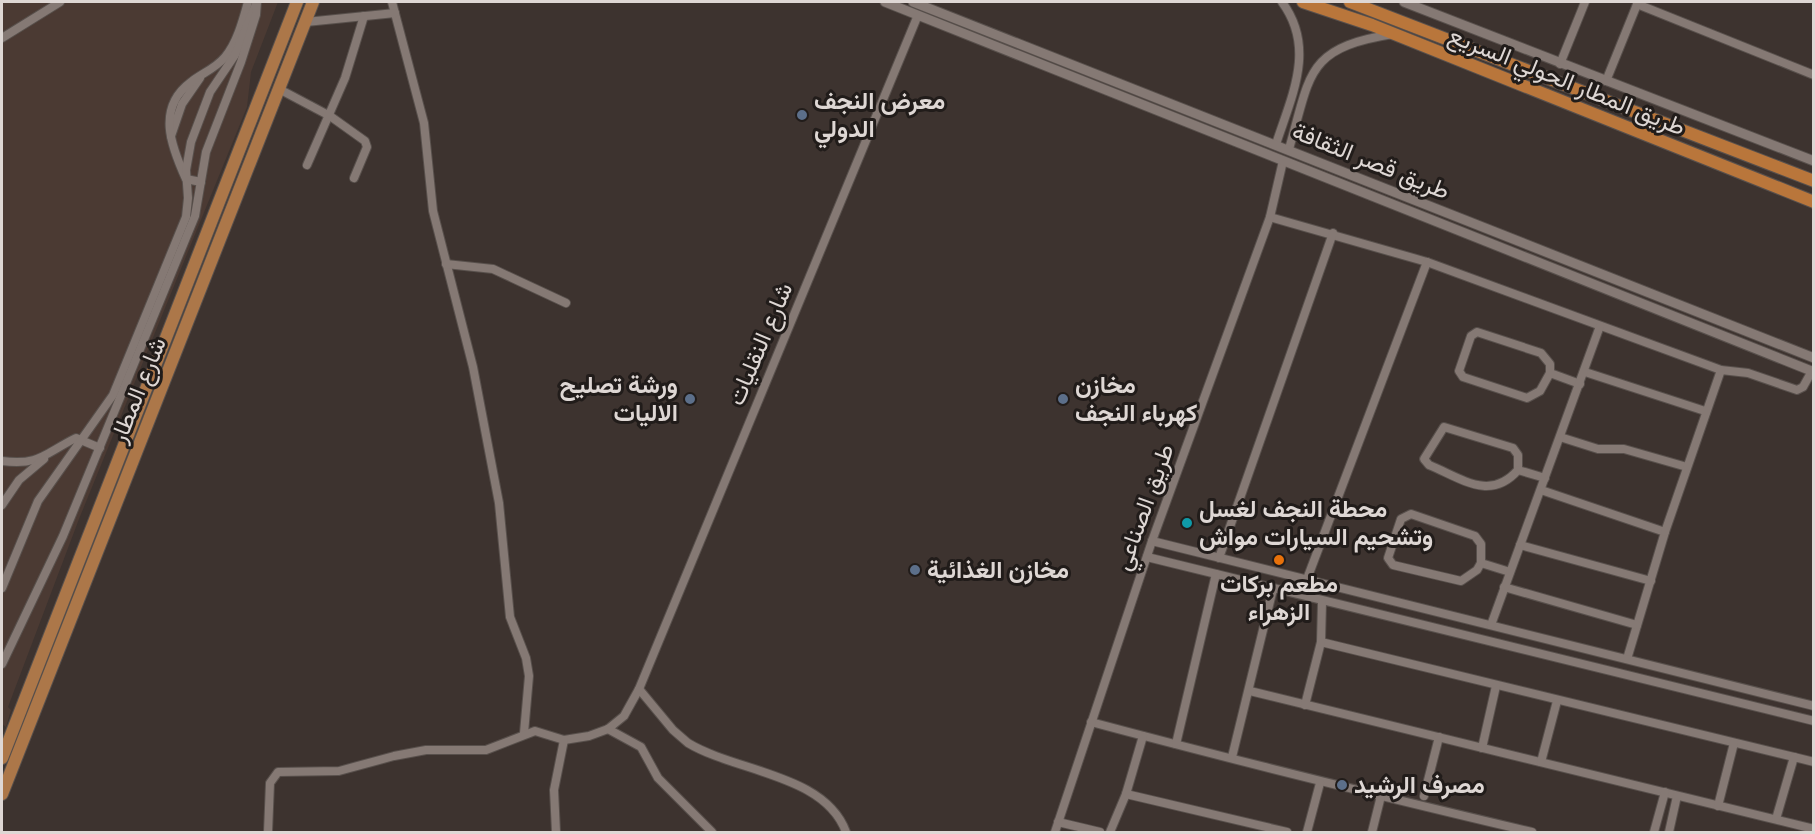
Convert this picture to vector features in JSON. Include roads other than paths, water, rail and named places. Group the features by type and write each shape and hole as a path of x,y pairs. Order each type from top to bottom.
{"highway":[{"name":"طريق المطار الحولي السريع","path":"1303,2 1394,34 1814,202"},
{"name":"طريق المطار الحولي السريع","path":"1350,2 1814,181"}],"main road":[{"path":"297,2 305,8 313,3"},
{"name":"شارع المطار","path":"2,755 297,2"},
{"name":"شارع المطار","path":"2,794 313,3"},
{"path":"286,27 296,25 303,28"}],"street":[{"path":"2,38 60,2"},
{"path":"2,588 38,501 114,392 181,232 188,208 186,179 191,142 210,92 235,55 254,2"},
{"path":"186,179 174,152 171,136 182,104 200,78 228,52 254,2"},
{"path":"2,664 4,650 63,536 195,216 206,152 253,24 254,2"},
{"path":"392,2 424,123 433,211 473,367 499,503 510,617 528,667 529,694 524,734"},
{"name":"طريق قصر الثقافة","path":"885,2 1813,371"},
{"name":"طريق قصر الثقافة","path":"913,2 1814,358"},
{"path":"1276,144 1294,87 1301,52 1296,23 1282,2"},
{"path":"1404,2 1814,161"},
{"path":"1560,63 1585,2"},
{"path":"1606,81 1637,3 1814,75"},
{"path":"303,28 364,16 395,13"},
{"name":"شارع النقليات","path":"608,729 624,716 639,689 918,15"},
{"path":"307,165 330,116 364,16"},
{"path":"1289,149 1309,80 1318,64 1330,54 1348,45 1394,34"},
{"path":"223,73 233,79"},
{"path":"279,89 330,116 366,143 367,147 354,178"},
{"path":"1178,118 1181,106"},
{"path":"1307,171 1312,158"},
{"name":"طريق الصناعي","path":"1055,832 1152,541 1270,217 1283,160"},
{"path":"186,179 201,182"},
{"path":"1270,217 1334,233 1427,262 1720,370 1748,373 1797,390 1803,387 1813,371"},
{"path":"1219,558 1334,233"},
{"path":"1307,579 1427,262"},
{"path":"446,264 493,269 566,303"},
{"path":"1491,625 1600,326"},
{"path":"1477,332 1540,353 1550,364 1550,373 1540,392 1527,398 1463,377 1459,370 1470,336 1477,332"},
{"path":"1627,659 1665,532 1720,370"},
{"path":"1585,372 1705,411"},
{"path":"1550,373 1580,384"},
{"path":"1449,427 1513,448 1518,455 1518,470 1498,486 1482,487 1429,465 1424,459 1441,429 1449,427"},
{"path":"1560,437 1600,449 1624,449 1687,467"},
{"path":"2,505 19,480 73,439 81,439 100,448"},
{"path":"2,460 23,462 48,456"},
{"path":"1518,470 1545,478"},
{"path":"1541,490 1665,532"},
{"path":"1411,514 1475,536 1481,544 1481,563 1477,570 1461,581 1393,565 1388,558 1401,519 1411,514"},
{"path":"1152,541 1814,706"},
{"path":"1520,545 1651,581"},
{"path":"1147,557 1814,722"},
{"path":"1481,563 1510,572"},
{"path":"1176,744 1216,574"},
{"path":"1504,587 1637,625"},
{"path":"1232,757 1250,691 1273,589"},
{"path":"1305,705 1321,642 1322,602"},
{"path":"1321,642 1814,762"},
{"path":"1482,748 1496,686"},
{"path":"1729,700 1735,695 1733,686"},
{"path":"639,689 673,730 688,743 812,792 832,807 846,832"},
{"path":"1746,705 1744,696 1751,690"},
{"path":"1250,691 1814,829"},
{"path":"1541,762 1557,701"},
{"path":"1091,722 1232,757 1320,783 1532,832"},
{"path":"268,832 270,783 278,772 339,771 426,750 486,750 524,734 540,731 564,740 589,736 608,729 641,747 658,778 712,832"},
{"path":"1110,832 1126,794 1143,736"},
{"path":"1425,796 1439,737"},
{"path":"556,832 554,790 564,740"},
{"path":"1718,806 1734,743"},
{"path":"1776,819 1794,757"},
{"path":"1307,832 1320,783"},
{"path":"1654,832 1665,792"},
{"path":"1126,794 1287,832"},
{"path":"1372,832 1381,796"},
{"path":"1669,832 1677,796"},
{"path":"1058,822 1100,832"}],"place":[{"name":"معرض النجف الدولي","path":"802,115"},
{"name":"ورشة تصليح الاليات","path":"690,399"},
{"name":"مخازن كهرباء النجف","path":"1063,399"},
{"name":"محطة النجف لغسل وتشحيم السيارات مواش","path":"1187,523"},
{"name":"مطعم بركات الزهراء","path":"1279,560"},
{"name":"مخازن الغذائية","path":"915,570"},
{"name":"مصرف الرشيد","path":"1342,785"}]}
